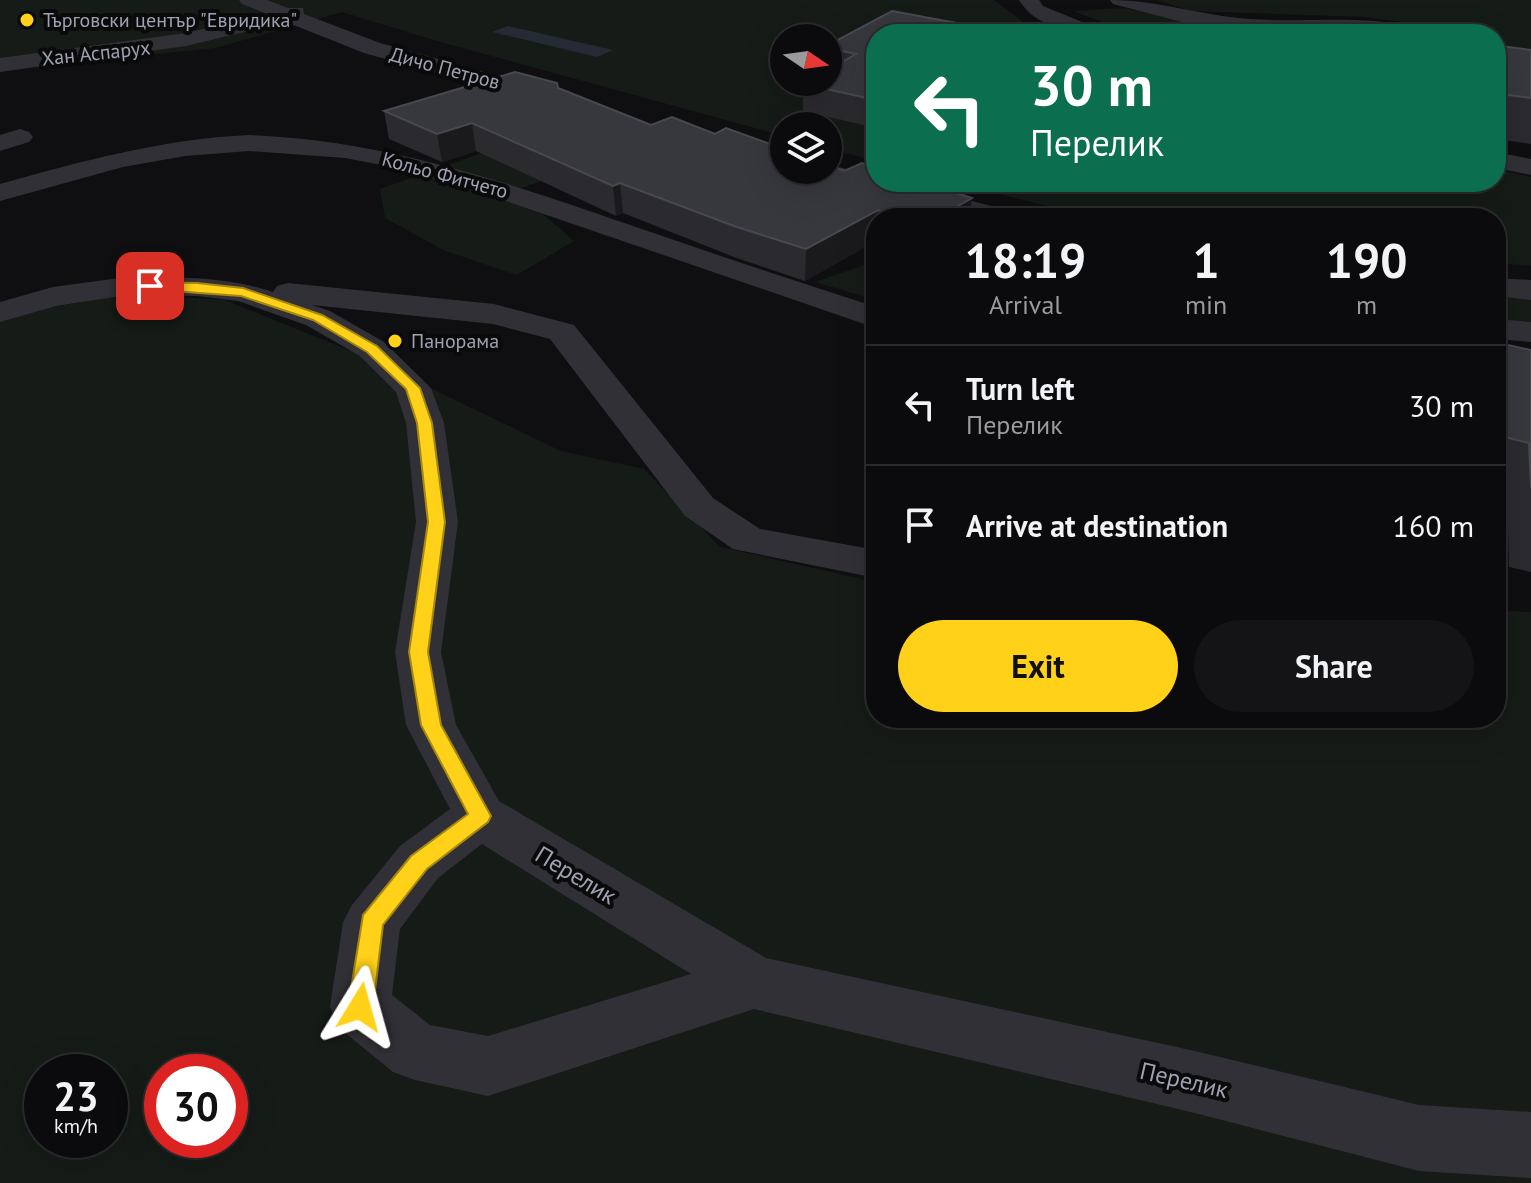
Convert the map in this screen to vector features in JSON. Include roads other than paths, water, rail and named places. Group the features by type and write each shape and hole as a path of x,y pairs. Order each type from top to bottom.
{"street":[{"name":"Дичо Петров","path":"249,0 372,48 573,104"},
{"path":"1029,0 1035,10 1068,24"},
{"path":"1120,0 1188,18 1261,24"},
{"name":"Хан Аспарух","path":"0,65 151,48 253,27 319,4"},
{"name":"Кольо Фитчето","path":"0,193 118,160 200,145 286,143 383,157 518,195 866,315"},
{"path":"1506,162 1531,167"},
{"path":"842,176 866,182"},
{"path":"904,192 966,208"},
{"path":"0,312 53,297 127,286 197,287 294,293 494,314 562,332 699,507 748,540 866,562"},
{"path":"1506,288 1531,290"},
{"path":"243,292 318,318 372,349 413,388 425,423 437,522 418,652 431,725 480,816 419,862 372,922 360,1007 415,1051 488,1066 754,982"},
{"path":"1506,330 1531,332"},
{"name":"Перелик","path":"480,816 754,982 1195,1082 1419,1138 1531,1145"}],"place":[{"name":"Търговски център \"Евридика\"","path":"27,20"},
{"name":"Панорама","path":"395,341"}]}
